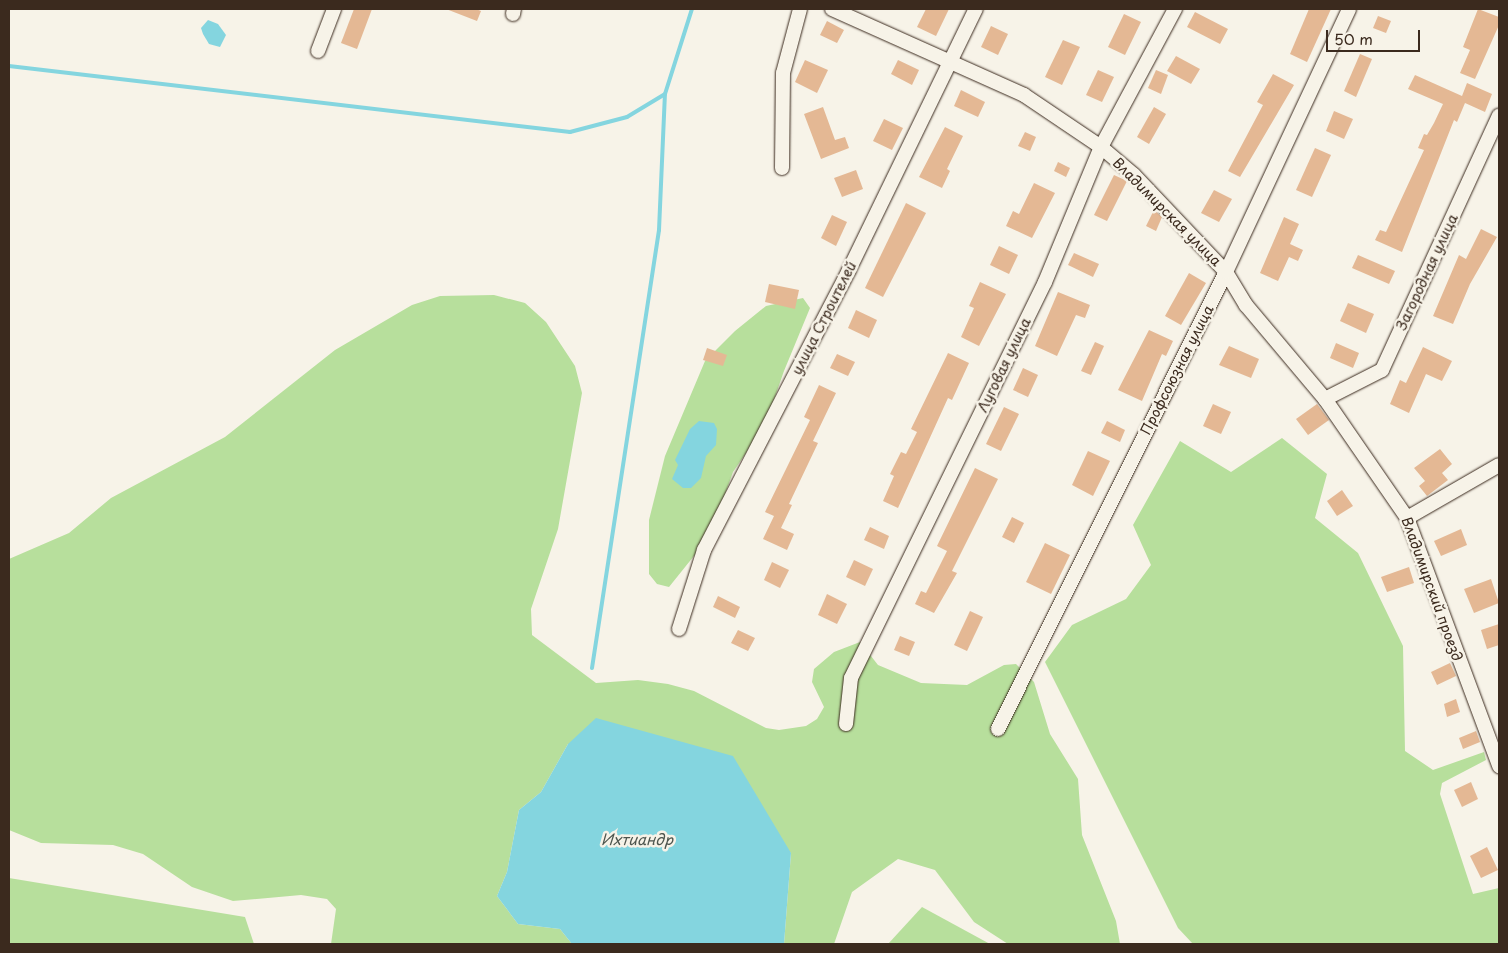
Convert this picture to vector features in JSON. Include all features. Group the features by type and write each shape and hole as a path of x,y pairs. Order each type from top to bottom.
{"street":[{"path":"318,51 334,9"},
{"path":"782,168 783,73 800,9"},
{"name":"Владимирская улица","path":"832,9 1024,95 1101,147 1134,175 1226,272 1246,304 1325,400"},
{"name":"улица Строителей","path":"679,629 704,550 952,64 976,9"},
{"name":"Луговая улица","path":"846,724 851,678 1045,282 1101,147 1175,9"},
{"name":"Профсоюзная улица","path":"998,729 1226,272 1349,9"},
{"name":"Загородная улица","path":"1325,400 1382,370 1499,116"},
{"name":"Владимирский проезд","path":"1325,400 1407,518 1499,766"},
{"path":"1407,518 1499,465"}],"green space":[{"path":"494,295 525,303 546,322 575,366 582,393 558,529 531,609 532,635 596,683 638,680 668,684 694,691 766,728 779,730 806,726 817,719 824,707 812,682 814,669 834,652 860,642 878,665 921,683 967,685 1004,665 1016,664 1034,682 1050,734 1078,779 1082,835 1116,921 1120,944 1008,944 974,922 935,870 898,859 852,892 834,944 784,944 791,853 568,744 541,792 519,810 507,872 497,896 518,924 560,929 572,944 331,944 336,909 327,899 301,895 233,901 192,887 143,854 113,845 41,843 9,830 9,559 69,533 111,498 225,437 335,350 412,305 440,296"},
{"path":"803,298 810,308 784,371 765,425 733,472 710,536 669,587 657,584 649,574 649,520 665,456 705,361 735,331 766,306"},
{"path":"1282,438 1327,474 1315,518 1358,553 1403,646 1405,751 1433,770 1484,752 1486,760 1442,783 1440,794 1473,894 1499,888 1499,944 1193,944 1178,928 1045,662 1072,625 1126,599 1151,565 1133,525 1180,441 1231,472"},
{"path":"9,878 245,917 254,944 9,944"},
{"path":"922,907 990,944 888,944"}],"water":[{"path":"208,20 218,24 226,35 220,47 209,44 203,34 201,28"},
{"path":"699,421 714,423 717,429 716,445 706,456 701,478 691,488 683,488 672,479 678,465 675,460 690,429"},
{"name":"Ихтиандр","path":"596,718 733,756 791,853 784,944 572,944 560,929 518,924 497,896 507,872 519,810 541,792 568,744"}],"building":[{"path":"354,9 372,9 357,49 341,43"},
{"path":"446,9 476,9 481,11 477,21"},
{"path":"926,9 949,9 936,36 917,27"},
{"path":"1309,9 1331,9 1307,62 1290,54"},
{"path":"1478,9 1499,17 1499,25 1475,79 1460,73 1470,50 1463,47"},
{"path":"1195,12 1228,29 1220,44 1187,27"},
{"path":"1124,14 1141,22 1125,55 1108,47"},
{"path":"1378,16 1391,21 1386,33 1373,28"},
{"path":"827,21 844,30 837,43 820,35"},
{"path":"991,26 1008,34 998,55 981,47"},
{"path":"1063,40 1080,47 1062,85 1045,77"},
{"path":"1360,54 1372,59 1356,97 1344,91"},
{"path":"1176,56 1200,69 1191,84 1167,71"},
{"path":"805,60 828,70 817,93 795,82"},
{"path":"898,60 919,70 912,85 891,74"},
{"path":"1098,70 1114,77 1102,102 1086,95"},
{"path":"1156,70 1168,75 1161,94 1148,88"},
{"path":"1273,74 1294,85 1240,177 1228,171 1263,105 1257,102"},
{"path":"1415,75 1462,96 1467,83 1492,94 1485,112 1465,103 1457,122 1454,120 1402,252 1375,240 1380,230 1386,232 1424,150 1418,148 1424,134 1427,135 1443,104 1408,89"},
{"path":"961,90 985,102 978,117 954,106"},
{"path":"823,107 835,140 845,137 849,148 821,159 804,114"},
{"path":"1154,107 1166,114 1149,144 1137,137"},
{"path":"1334,111 1353,119 1344,139 1326,131"},
{"path":"884,119 903,128 892,150 873,141"},
{"path":"945,127 963,136 947,169 950,171 942,188 919,177"},
{"path":"1025,132 1036,137 1030,151 1018,146"},
{"path":"1315,148 1331,155 1312,197 1296,190"},
{"path":"1058,162 1070,168 1066,177 1054,171"},
{"path":"856,170 863,189 842,197 834,178"},
{"path":"1114,175 1127,181 1107,221 1094,215"},
{"path":"1034,183 1055,193 1032,238 1006,226 1013,211 1019,214"},
{"path":"1214,190 1232,199 1219,222 1201,213"},
{"path":"906,203 926,213 883,297 865,288"},
{"path":"1154,210 1162,217 1156,231 1146,226"},
{"path":"832,215 847,222 836,246 821,238"},
{"path":"1284,217 1299,224 1290,244 1303,250 1298,261 1289,257 1278,281 1260,273"},
{"path":"1481,229 1497,237 1470,284 1453,324 1433,316 1459,255 1466,259"},
{"path":"999,246 1018,255 1009,274 990,265"},
{"path":"1074,253 1099,264 1093,277 1068,265"},
{"path":"1358,255 1395,271 1389,284 1352,268"},
{"path":"1189,273 1206,283 1181,325 1165,316"},
{"path":"980,282 1006,294 979,346 961,337 974,308 969,306"},
{"path":"769,284 799,290 795,309 765,302"},
{"path":"1058,292 1090,305 1085,318 1076,315 1057,356 1035,346"},
{"path":"1348,303 1374,314 1366,333 1340,321"},
{"path":"856,310 877,320 869,338 848,328"},
{"path":"1149,330 1173,341 1166,356 1162,354 1142,401 1118,390"},
{"path":"1095,342 1104,346 1091,375 1081,371"},
{"path":"1336,343 1359,353 1353,368 1330,358"},
{"path":"1229,346 1259,359 1251,378 1219,365"},
{"path":"1423,347 1452,361 1442,381 1426,374 1409,413 1390,404 1400,380 1406,383"},
{"path":"707,348 727,355 723,366 703,360"},
{"path":"948,353 969,363 952,400 948,398 898,508 883,501 894,476 890,474 901,452 906,454 917,432 911,429"},
{"path":"837,354 855,362 848,376 830,368"},
{"path":"1023,368 1038,375 1028,397 1013,390"},
{"path":"819,385 836,393 813,441 818,443 789,504 792,505 781,528 794,534 787,550 763,539 774,516 765,512 810,420 804,417"},
{"path":"1213,404 1231,412 1221,434 1203,426"},
{"path":"1317,404 1329,420 1308,435 1296,419"},
{"path":"1004,407 1019,414 1001,451 986,444"},
{"path":"1107,421 1125,430 1120,442 1101,433"},
{"path":"1440,449 1452,464 1442,473 1448,480 1427,496 1419,486 1425,481 1414,468"},
{"path":"1088,451 1110,461 1093,496 1072,485"},
{"path":"975,468 998,479 952,571 957,573 934,613 915,604 921,591 926,593 947,551 937,546"},
{"path":"1342,490 1353,506 1337,516 1327,501"},
{"path":"1012,517 1024,523 1014,543 1002,537"},
{"path":"870,527 889,536 884,549 864,540"},
{"path":"1461,529 1467,545 1441,556 1434,541"},
{"path":"1045,543 1070,555 1051,594 1026,582"},
{"path":"854,560 873,569 865,586 846,577"},
{"path":"772,562 789,570 780,588 764,580"},
{"path":"1409,567 1414,583 1387,592 1381,577"},
{"path":"1491,579 1499,603 1474,613 1464,589"},
{"path":"827,594 847,604 837,624 818,615"},
{"path":"718,596 740,607 735,618 713,607"},
{"path":"970,611 983,617 967,651 954,645"},
{"path":"1499,624 1499,645 1487,649 1481,630"},
{"path":"738,630 755,638 748,651 731,643"},
{"path":"900,636 915,642 909,656 894,650"},
{"path":"1450,663 1456,676 1437,685 1431,672"},
{"path":"1456,699 1460,712 1447,717 1444,704"},
{"path":"1476,731 1480,742 1463,749 1459,738"},
{"path":"1471,782 1478,799 1462,807 1454,790"},
{"path":"1487,847 1498,870 1481,878 1470,856"}],"waterway":[{"path":"592,668 659,230 665,94 692,9"},
{"path":"9,66 570,132 627,117 665,94"}]}
